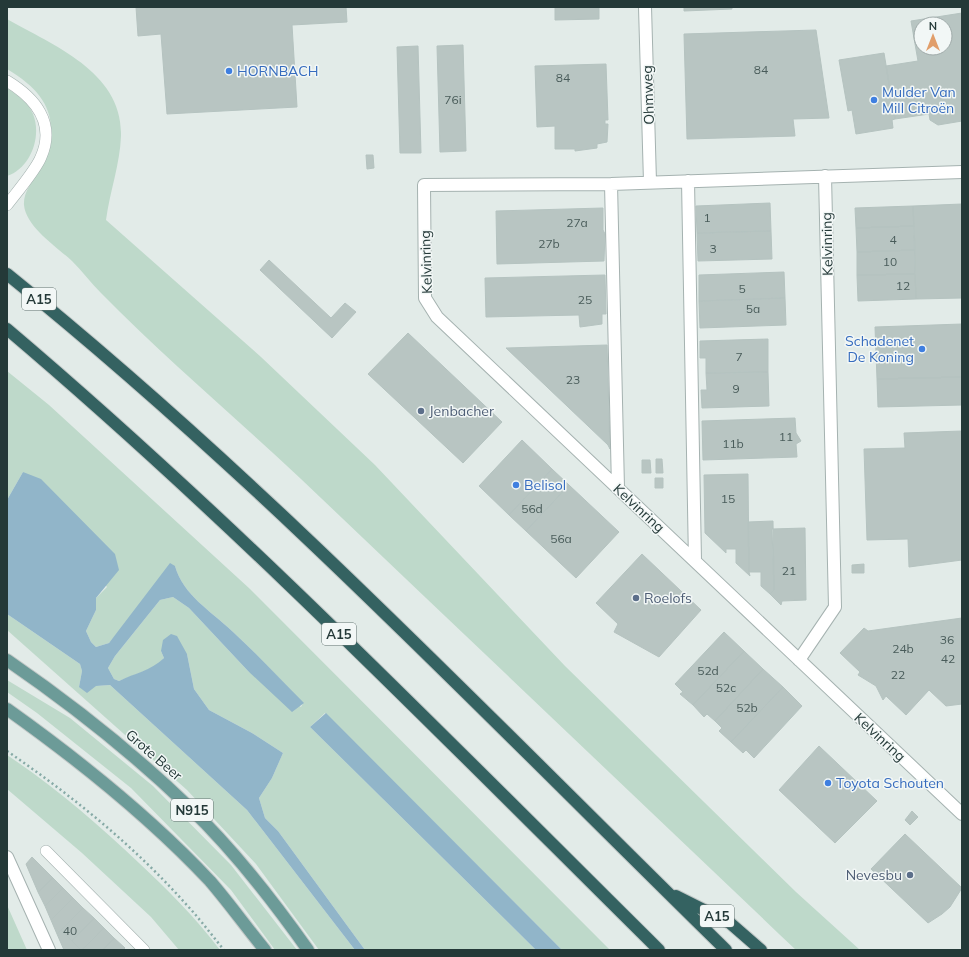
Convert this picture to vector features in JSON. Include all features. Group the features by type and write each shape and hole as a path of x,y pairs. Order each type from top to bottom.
{"highway":[{"name":"A15","path":"7,274 71,325 280,513 726,950"},
{"name":"A15","path":"7,329 75,387 165,468 282,578 659,950"},
{"name":"A15","path":"666,891 730,923 761,950"}],"main road":[{"name":"Grote Beer","path":"7,660 94,722 189,806 270,898 308,950"},
{"name":"N915","path":"7,709 76,759 119,794 165,836 210,882 265,950"}],"street":[{"name":"Ohmweg","path":"645,7 650,182"},
{"name":"Kelvinring","path":"962,172 611,184 424,185 426,298 437,317 962,814"},
{"name":"Kelvinring","path":"799,660 835,608 825,176"},
{"path":"688,181 695,561"},
{"path":"611,184 618,488"},
{"path":"7,857 49,950"}],"lane":[{"path":"7,82 24,92 36,105 42,116 45,128 45,142 41,158 7,205"},
{"path":"46,851 144,950"}],"path":[{"path":"7,751 51,781 137,854 185,902 224,950"}],"green space":[{"path":"7,19 64,51 82,64 98,78 111,95 119,114 121,136 119,157 106,220 261,357 375,465 565,666 796,892 860,950 796,950 301,479 150,341 101,293 72,261 36,229 26,213 24,201 28,188 46,155 50,140 51,126 43,101 34,89 7,69"},
{"path":"7,88 22,99 31,110 36,132 35,141 28,159 15,172 7,176"},
{"path":"7,371 49,405 250,589 610,950 562,950 325,713 310,727 536,950 365,950 278,831 265,818 259,798 272,778 283,753 252,733 209,710 194,689 187,654 161,651 164,658 155,667 119,681 114,679 108,668 115,656 160,600 173,597 189,608 248,671 301,707 303,703 232,631 191,594 184,586 175,566 109,643 96,647 91,642 86,631 96,610 96,598 107,587 23,472 7,500"},
{"path":"7,614 80,664 82,671 79,687 110,685 247,810 355,950 319,950 256,864 187,790 7,630"},
{"path":"7,680 70,718 153,786 231,865 297,950 275,950 231,890 131,788 37,713 7,692"},
{"path":"7,755 59,793 124,848 161,883 220,950 179,950 151,917 82,853 7,789"},
{"path":"7,905 27,950 7,950"}],"water":[{"path":"23,472 41,479 115,554 119,570 96,598 96,610 86,631 91,642 96,647 109,643 170,563 175,566 184,586 191,594 241,640 304,703 292,712 248,671 189,608 173,597 160,600 115,656 108,668 114,679 119,681 148,669 164,658 161,651 163,640 171,634 177,636 187,654 194,689 209,710 252,733 283,753 272,778 259,798 265,818 278,831 365,950 355,950 247,810 110,685 96,686 87,693 79,687 82,671 80,664 7,614 7,500"},
{"path":"326,713 562,950 536,950 310,727"}],"building":[{"name":"HORNBACH","path":"136,7 346,7 347,22 292,25 297,107 167,114 161,34 138,36"},
{"path":"555,7 599,7 599,19 555,20"},
{"path":"684,7 732,7 732,9 684,11"},
{"path":"962,13 962,121 938,125 930,120 929,114 895,119 886,66 918,61 917,56 953,56 953,16 943,16"},
{"path":"911,21 913,21 913,32"},
{"path":"816,30 829,118 793,119 795,136 687,139 684,34"},
{"path":"463,45 466,151 440,152 437,46"},
{"path":"418,46 421,153 400,153 397,47"},
{"path":"884,53 895,119 892,120 893,128 856,134 852,110 848,111 839,60"},
{"path":"606,64 608,120 605,120 605,124 608,124 607,142 597,144 597,148 575,151 575,149 555,149 555,126 537,127 535,66"},
{"path":"366,155 373,155 374,168 367,169"},
{"path":"770,203 771,231 697,233 696,206"},
{"path":"962,204 962,298 916,299 913,206"},
{"path":"913,206 914,226 856,228 855,208"},
{"path":"603,208 603,230 605,234 604,261 497,264 496,211"},
{"path":"914,226 915,250 857,252 856,228"},
{"path":"771,231 772,259 698,261 697,233"},
{"path":"915,250 915,274 857,275 857,252"},
{"path":"269,260 331,318 345,303 356,312 332,338 260,270"},
{"path":"784,272 785,298 699,301 699,275"},
{"path":"915,274 916,299 858,301 857,275"},
{"path":"605,275 606,314 602,314 602,324 580,327 579,315 486,317 485,278"},
{"path":"785,298 786,325 700,328 699,301"},
{"path":"962,324 962,377 877,379 875,327"},
{"path":"408,333 502,422 463,463 368,374"},
{"path":"768,339 768,372 706,373 706,358 700,358 700,341"},
{"path":"607,345 610,449 608,445 506,348"},
{"path":"768,372 769,406 702,408 701,390 707,390 706,373"},
{"path":"962,377 962,405 878,407 877,379"},
{"path":"795,418 796,433 801,441 796,444 797,457 703,460 702,421"},
{"path":"962,431 962,560 909,567 908,539 867,540 864,449 905,448 904,433"},
{"path":"522,440 552,469 509,515 479,486"},
{"path":"656,459 662,459 663,473 656,473"},
{"path":"642,460 650,460 651,473 642,473"},
{"path":"552,469 569,485 526,531 509,515"},
{"path":"748,474 750,576 736,563 736,549 726,549 726,553 705,533 704,475"},
{"path":"655,478 663,478 663,488 655,488"},
{"path":"569,485 619,532 576,578 526,531"},
{"path":"773,521 774,590 770,594 761,586 761,572 749,572 748,522"},
{"path":"805,528 806,600 782,601 781,605 770,594 774,590 772,529"},
{"path":"642,554 701,610 659,657 614,632 618,624 596,603"},
{"path":"864,564 864,573 852,573 852,565"},
{"path":"962,618 962,704 946,706 929,690 906,715 886,696 883,700 876,686 858,675 860,672 840,653 864,628 868,631"},
{"path":"724,632 744,651 693,705 680,694 683,692 675,684"},
{"path":"744,651 763,669 715,721 707,714 704,717 693,705"},
{"path":"763,669 783,687 731,742 719,731 722,728 715,721"},
{"path":"783,687 802,706 754,758 746,750 743,753 731,742"},
{"path":"819,746 877,801 835,843 779,790"},
{"path":"912,811 918,817 910,825 905,820"},
{"path":"905,834 962,888 950,907 928,923 871,869"},
{"path":"32,857 53,878 38,892 26,864"},
{"path":"53,878 63,888 45,906 38,892"},
{"path":"63,888 73,898 51,920 45,906"},
{"path":"73,898 83,908 57,934 51,920"},
{"path":"83,908 94,918 72,941 61,930"},
{"path":"94,918 104,928 81,950 72,941"},
{"path":"104,928 114,938 103,950 82,950"},
{"path":"61,930 81,950 64,950 57,934"},
{"path":"114,938 125,948 123,950 103,950"}],"place":[{"name":"HORNBACH","path":"229,71"},
{"name":"Mulder Van Mill Citroën","path":"874,100"},
{"name":"Schadenet De Koning","path":"922,349"},
{"name":"Jenbacher","path":"421,411"},
{"name":"Belisol","path":"516,485"},
{"name":"Roelofs","path":"636,598"},
{"name":"Toyota Schouten","path":"828,783"},
{"name":"Nevesbu","path":"910,875"}]}
